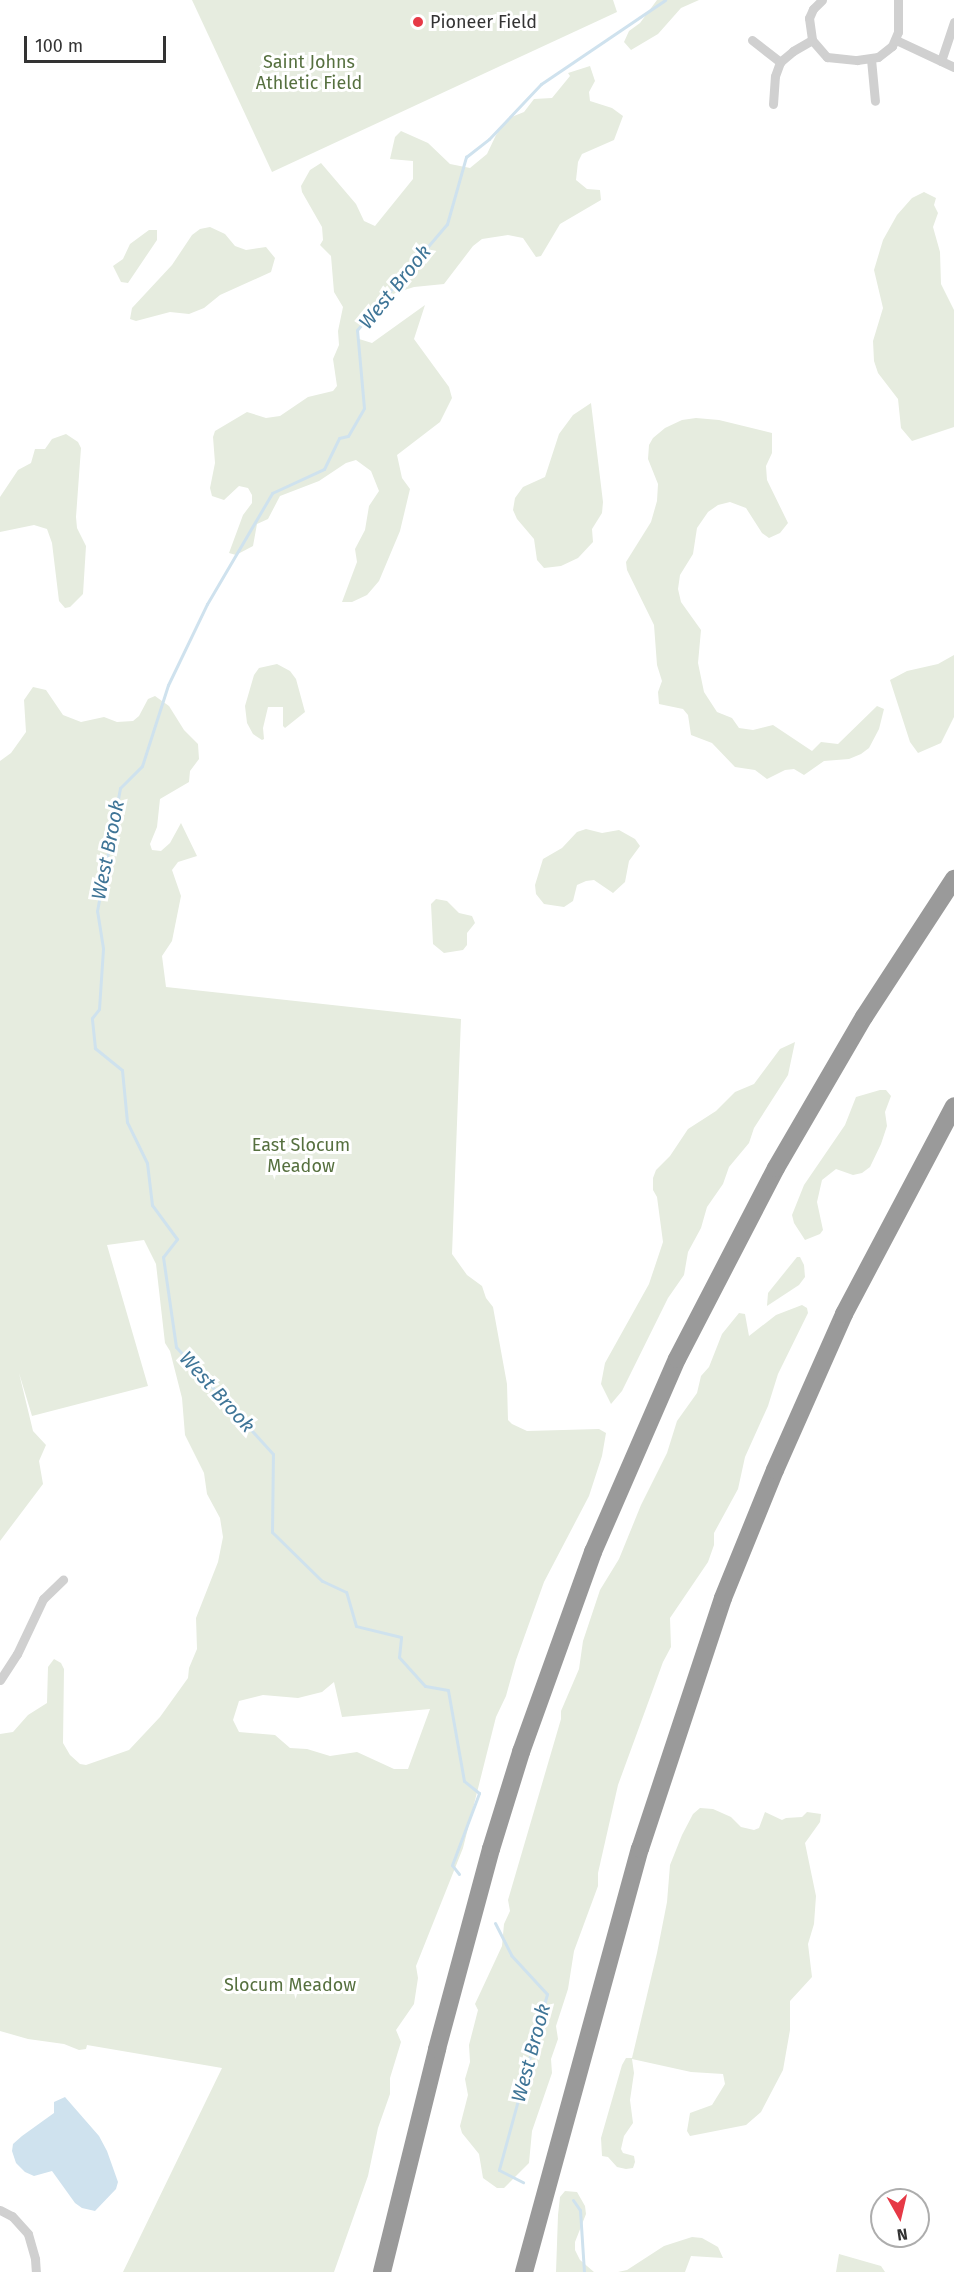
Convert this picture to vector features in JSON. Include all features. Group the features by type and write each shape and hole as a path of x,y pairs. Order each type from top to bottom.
{"highway":[{"path":"382,2272 437,2049 491,1849 529,1730 593,1552 677,1359 771,1178 864,1017 954,879"},
{"path":"524,2272 640,1849 723,1598 775,1470 844,1314 899,1206 954,1106"}],"street":[{"path":"822,0 813,9 809,18 812,40 821,52 833,59 871,59 885,54 896,40 899,20 898,0"},
{"path":"941,61 954,22"},
{"path":"753,40 780,62"},
{"path":"773,104 774,76 780,62 812,40"},
{"path":"896,40 954,67"},
{"path":"871,59 875,101"},
{"path":"0,1680 17,1653 43,1599 63,1580"},
{"path":"0,2210 12,2216 28,2234 36,2272"}],"green space":[{"name":"Saint Johns Athletic Field","path":"192,0 613,0 617,12 272,172"},
{"path":"657,0 699,0 681,8 658,34 631,50 624,42 629,31 640,23"},
{"path":"590,66 595,81 589,92 590,101 612,108 623,116 614,140 582,154 578,162 576,180 587,189 600,190 601,200 560,224 541,256 536,257 523,238 508,235 482,239 473,246 444,284 414,287 395,293 358,328 359,339 372,343 425,305 414,339 449,387 452,398 440,422 397,455 402,478 410,489 400,531 379,581 367,595 352,602 342,602 357,562 355,549 365,530 369,506 379,491 371,471 356,460 346,463 319,481 280,496 268,519 257,524 253,546 236,555 229,553 243,515 252,503 252,495 248,488 239,486 224,500 212,496 210,488 215,463 213,437 215,431 247,412 266,418 280,416 308,397 333,391 337,386 333,359 339,345 338,331 343,307 334,292 331,256 320,245 323,240 322,227 302,192 301,186 310,170 321,163 356,204 364,221 375,226 413,179 413,161 390,159 395,137 401,131 428,143 450,164 470,168 487,154 496,135 509,118 524,112 534,99 552,98 570,76 568,73"},
{"path":"924,192 936,198 934,205 938,213 933,227 940,252 941,284 954,310 954,427 912,441 901,428 898,399 878,373 874,361 873,341 883,308 874,270 883,240 897,215 912,198"},
{"path":"210,227 225,234 235,246 246,250 266,247 275,258 271,272 220,295 204,308 189,314 170,312 136,321 130,319 132,308 172,265 192,235 200,229"},
{"path":"149,230 157,230 157,240 128,283 121,282 113,266 123,259 130,244"},
{"path":"591,403 603,502 602,513 592,529 593,542 578,558 561,566 544,568 537,560 534,539 517,519 513,510 515,498 523,487 545,477 559,434 573,415"},
{"path":"696,418 719,420 772,433 772,453 766,466 767,480 788,523 780,533 769,538 762,533 746,508 730,502 718,505 708,512 697,528 693,554 680,575 678,589 681,602 701,630 698,663 704,692 717,712 732,718 739,728 753,730 773,725 812,751 821,742 838,744 877,706 884,709 879,729 869,748 861,754 849,759 824,761 804,775 794,769 785,770 767,779 755,770 735,767 712,743 691,735 688,715 683,709 659,704 658,692 662,681 657,665 654,625 627,570 626,562 651,522 657,501 658,484 648,459 649,445 653,438 665,428 682,420"},
{"path":"66,434 78,442 81,448 76,517 77,528 86,546 83,594 70,607 65,608 59,601 52,543 47,529 34,525 0,532 0,497 18,470 31,463 35,449 45,449 52,439"},
{"path":"954,655 954,717 941,743 918,753 910,742 890,680 907,671 938,664"},
{"path":"277,664 290,671 296,679 305,712 285,728 283,726 283,707 268,707 262,740 253,734 247,723 245,706 254,675 259,668"},
{"name":"Slocum Meadow","path":"33,687 46,690 63,715 81,722 104,717 117,722 133,721 139,716 148,699 155,696 169,706 184,730 198,744 199,759 190,771 189,782 160,799 157,827 150,844 152,850 161,851 170,843 181,823 197,856 178,862 172,870 181,896 172,941 162,956 166,987 461,1019 452,1254 467,1275 482,1286 486,1298 493,1307 507,1384 508,1420 527,1431 599,1429 606,1433 602,1456 589,1496 544,1582 516,1660 506,1696 496,1717 463,1848 416,1966 418,1978 414,2004 396,2030 401,2042 390,2078 390,2094 378,2128 368,2176 334,2272 123,2272 222,2068 87,2045 86,2049 79,2050 64,2044 28,2039 0,2031 0,1734 13,1732 28,1715 47,1703 48,1667 54,1659 61,1663 64,1669 63,1743 70,1755 80,1764 86,1765 129,1750 160,1717 188,1678 189,1668 197,1649 196,1618 218,1562 223,1537 220,1518 207,1494 204,1473 185,1435 182,1398 170,1351 165,1343 156,1264 144,1240 107,1245 148,1386 32,1416 19,1373 33,1431 46,1445 39,1461 43,1484 0,1541 0,761 11,753 26,732 24,700","holes":["334,1682 342,1717 430,1709 408,1769 394,1769 357,1752 330,1756 307,1749 290,1748 275,1735 239,1732 233,1720 239,1701 263,1695 298,1698 322,1692"]},
{"path":"586,829 602,833 619,830 635,839 640,846 629,861 625,882 613,893 594,880 586,881 577,885 573,901 564,907 544,904 536,894 535,885 543,859 562,848 577,832"},
{"path":"436,899 447,901 459,913 472,916 475,923 467,933 467,945 463,950 444,953 433,944 431,904"},
{"path":"795,1042 788,1075 754,1128 749,1143 729,1167 723,1184 707,1207 701,1228 688,1252 684,1275 668,1298 622,1391 611,1404 601,1384 605,1363 649,1284 663,1242 657,1197 653,1190 656,1170 670,1156 688,1129 716,1111 735,1092 754,1084 780,1049"},
{"path":"886,1090 891,1096 885,1112 887,1126 870,1167 862,1173 853,1175 836,1169 822,1180 817,1202 823,1230 820,1234 805,1240 794,1223 792,1215 804,1185 845,1125 856,1097"},
{"path":"797,1257 800,1257 804,1265 805,1277 799,1285 767,1306 768,1293"},
{"path":"802,1305 807,1308 808,1313 778,1374 768,1406 745,1457 738,1489 714,1533 714,1545 708,1562 670,1618 671,1647 663,1662 618,1785 598,1873 598,1886 574,1951 568,1989 556,2026 558,2039 551,2059 552,2073 532,2131 529,2163 504,2188 497,2188 483,2178 479,2154 462,2133 460,2126 468,2095 465,2079 470,2062 469,2045 478,2010 475,2004 502,1946 504,1924 510,1911 508,1900 561,1719 561,1711 579,1669 583,1641 600,1590 619,1559 641,1505 667,1453 677,1421 697,1393 701,1376 709,1367 722,1334 739,1313 745,1314 749,1336 776,1315"},
{"path":"700,1808 713,1809 731,1817 741,1827 754,1830 759,1828 765,1812 782,1820 802,1817 807,1812 821,1814 820,1822 805,1843 816,1896 814,1924 808,1944 812,1977 790,2001 790,2030 783,2070 761,2112 746,2125 690,2136 687,2131 690,2113 712,2105 725,2084 723,2074 691,2072 632,2059 634,2073 630,2100 633,2123 624,2136 621,2149 623,2153 634,2156 635,2162 633,2168 626,2169 617,2167 608,2157 602,2156 601,2138 622,2065 626,2058 632,2058 657,1953 667,1902 670,1865 693,1814"},
{"path":"565,2191 577,2192 585,2206 586,2214 575,2242 575,2250 580,2260 594,2272 556,2272 560,2197"},
{"path":"692,2237 702,2238 718,2247 723,2258 691,2256 685,2272 618,2272 627,2270 664,2246"},
{"path":"839,2254 881,2266 885,2272 836,2272"}],"water":[{"path":"65,2097 99,2136 118,2182 116,2189 95,2211 82,2208 75,2203 52,2171 34,2176 25,2172 16,2163 12,2151 13,2144 54,2113 54,2102"}],"waterway":[{"name":"West Brook","path":"459,1874 452,1865 479,1793 464,1781 448,1690 425,1686 399,1657 401,1637 356,1626 346,1592 322,1581 272,1532 273,1454 176,1347 163,1257 177,1239 152,1205 147,1163 127,1122 122,1070 95,1048 92,1018 99,1009 103,948 97,911 120,788 142,766 168,685 207,604 272,493 324,469 339,438 348,436 364,408 357,330 447,224 466,157 489,139 541,84 665,0"},
{"name":"West Brook","path":"495,1923 511,1955 547,1994 499,2170 523,2182"},
{"name":"West Brook","path":"573,2200 580,2210 584,2272"}],"place":[{"name":"Pioneer Field","path":"418,22"}],"park label":[{"name":"East Slocum Meadow","path":"301,1156"}]}
